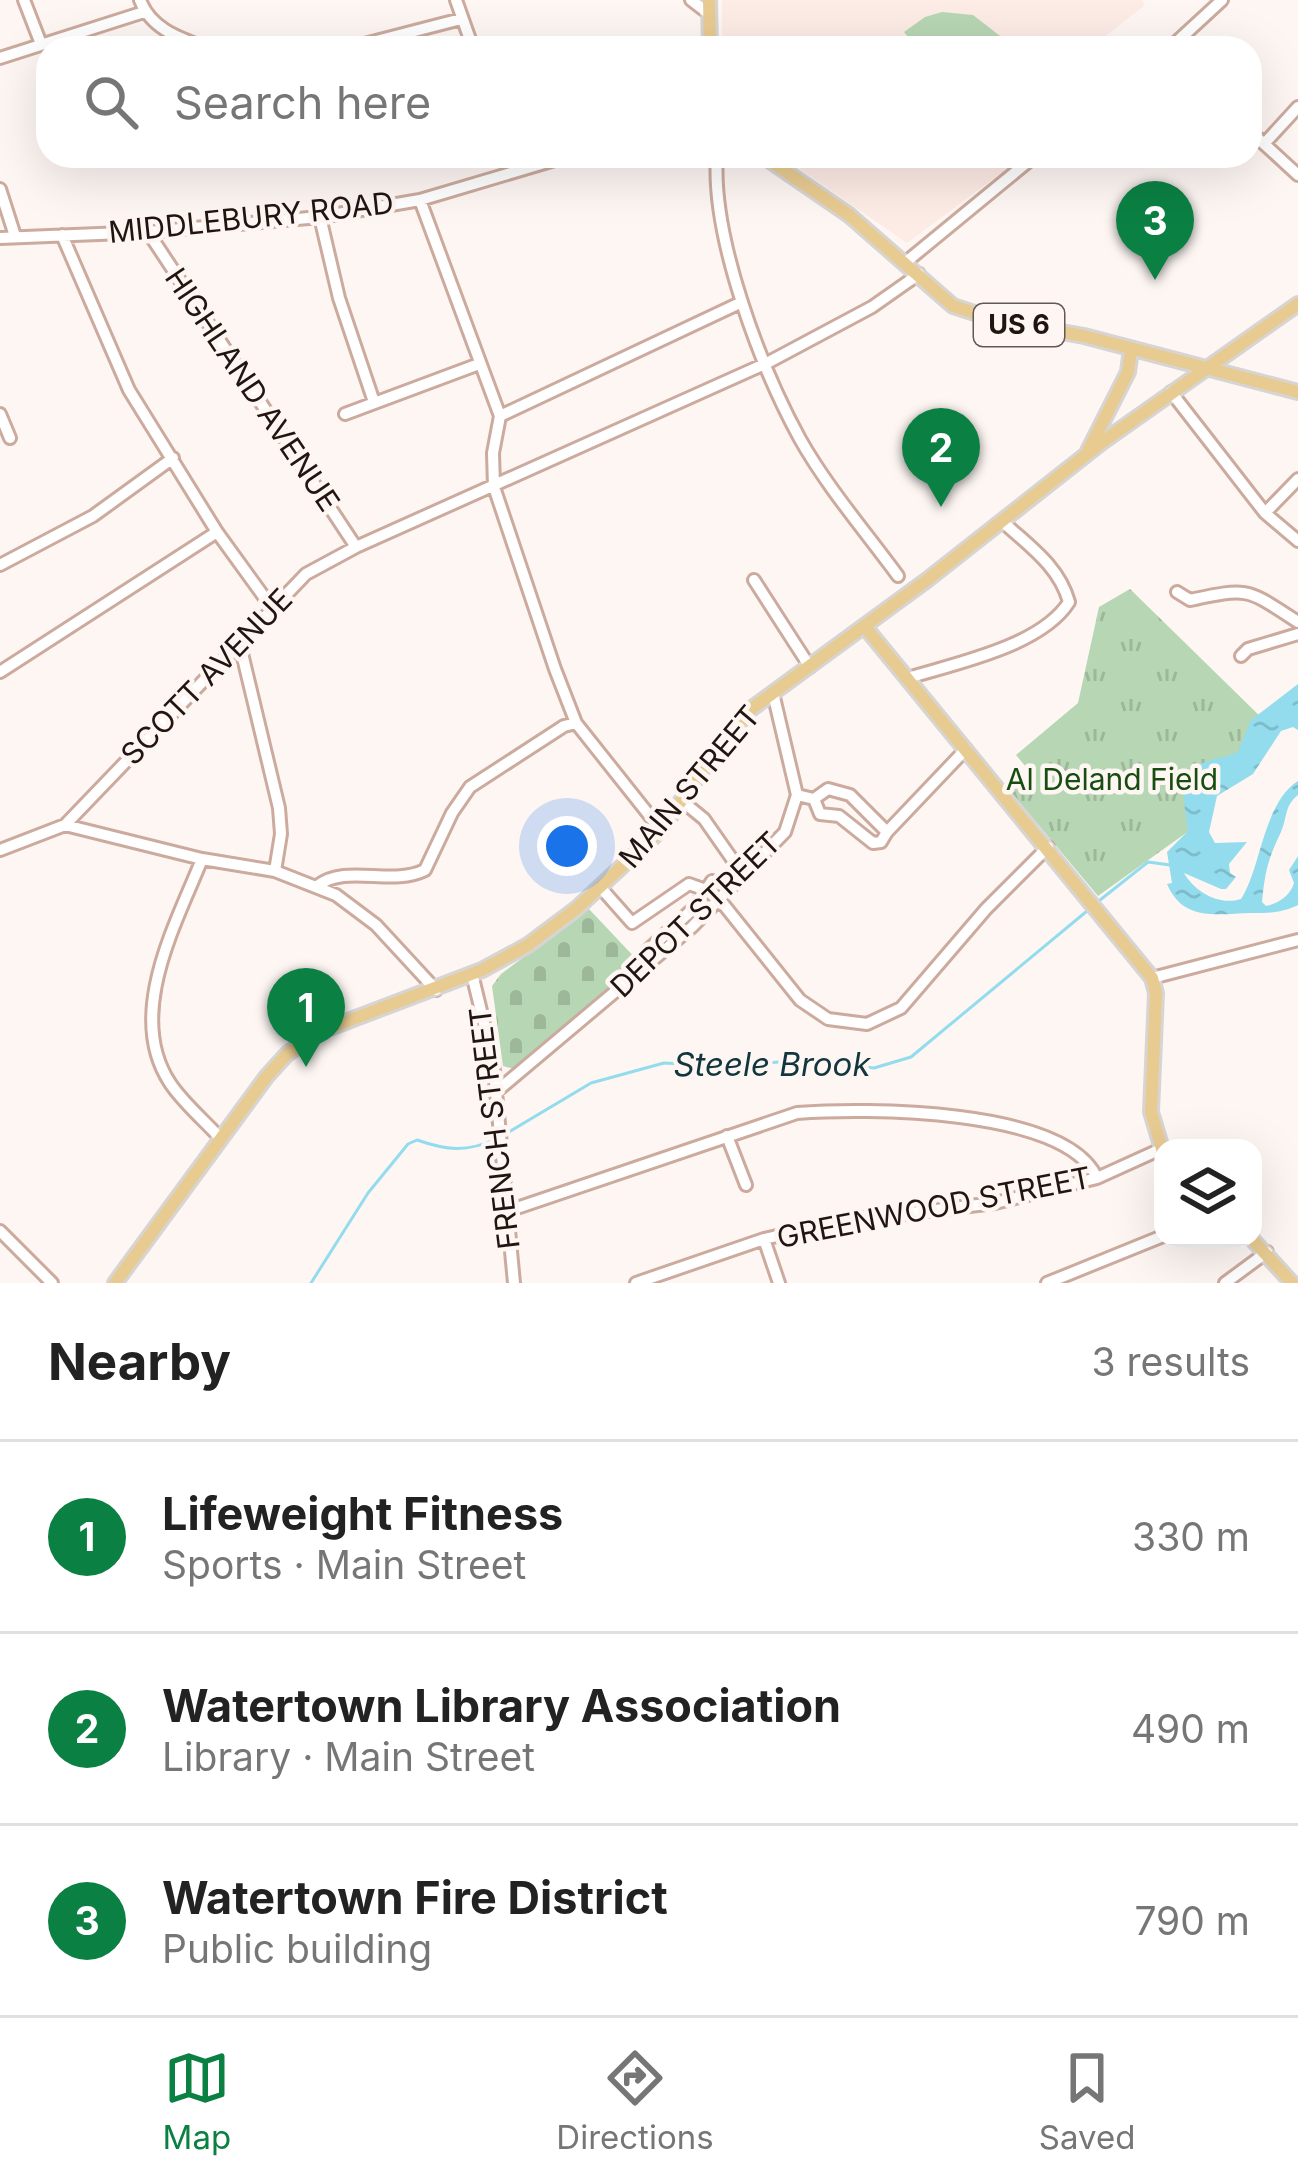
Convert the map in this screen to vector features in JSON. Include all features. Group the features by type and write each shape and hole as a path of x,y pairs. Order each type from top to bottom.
{"main road":[{"name":"US 6","path":"780,168 849,215 953,306 1298,392"},
{"name":"MAIN STREET","path":"115,1283 267,1076 298,1045 340,1021 436,990 528,945 601,888 661,830 740,720 772,693 866,627 1088,453 1298,304"},
{"path":"1088,453 1128,372 1131,349"},
{"path":"866,627 1152,978 1156,992 1151,1112 1159,1139"},
{"path":"1261,1247 1292,1283"}],"street":[{"path":"24,0 38,36"},
{"path":"456,0 468,36"},
{"path":"691,0 709,7"},
{"path":"1183,36 1222,0"},
{"path":"62,36 142,6 163,31 176,36"},
{"path":"396,36 461,19"},
{"path":"0,58 36,46"},
{"path":"1298,107 1264,144 1298,176"},
{"name":"MIDDLEBURY ROAD","path":"0,238 148,232 320,217 420,200 505,168"},
{"path":"718,168 722,227 742,302 767,363 803,444 898,575"},
{"path":"906,262 1020,168"},
{"path":"0,189 14,236"},
{"path":"420,200 500,416 494,487 576,723 661,830"},
{"path":"320,217 339,298 374,402"},
{"name":"HIGHLAND AVENUE","path":"148,232 356,547"},
{"path":"62,235 129,390 272,608"},
{"name":"SCOTT AVENUE","path":"65,825 306,574 356,547 767,363 861,313 920,274"},
{"path":"500,416 742,302"},
{"path":"345,414 479,364"},
{"path":"1171,392 1265,513 1298,541"},
{"path":"0,414 10,438"},
{"path":"0,565 93,516 172,458"},
{"path":"1265,513 1298,479"},
{"path":"908,678 986,654 1060,617 1069,602 1064,584 1047,560 1003,522"},
{"path":"0,672 218,532"},
{"path":"754,580 810,667"},
{"path":"1178,592 1190,600 1240,589 1252,592 1298,622"},
{"path":"1241,656 1248,649 1298,634"},
{"path":"240,645 280,808 275,871"},
{"name":"DEPOT STREET","path":"496,1091 652,961 773,849 792,818 797,795 772,693"},
{"path":"317,886 334,876 394,879 425,870 470,787 564,726 576,723"},
{"path":"814,799 820,814 839,816 873,843 881,842 966,749"},
{"path":"814,799 828,788 850,795 887,832"},
{"path":"797,795 814,799"},
{"path":"682,801 704,819 732,859"},
{"path":"0,850 65,825 202,859 275,871 317,886 376,925 436,990"},
{"path":"720,900 800,1000 828,1019 867,1024 901,1008 986,909 1048,847"},
{"path":"202,859 164,956 152,1006 158,1052 169,1082 221,1139"},
{"path":"601,888 632,922 688,884 708,885 694,908 646,951 652,961"},
{"path":"1152,978 1298,940"},
{"name":"FRENCH STREET","path":"472,974 486,1023 496,1091 514,1283"},
{"path":"508,1211 797,1113 941,1113 1046,1137 1080,1157 1097,1178"},
{"path":"728,1136 746,1185"},
{"name":"GREENWOOD STREET","path":"636,1283 764,1239 842,1221 994,1203 1097,1178 1154,1154"},
{"path":"0,1232 52,1283"},
{"path":"764,1239 779,1283"},
{"path":"1047,1283 1154,1240"},
{"path":"1225,1283 1267,1252"}],"shaded area":[{"path":"722,0 1142,0 1145,5 1105,36 722,36"},
{"path":"798,168 1008,168 907,243"}],"green space":[{"path":"942,12 973,15 1000,36 907,36 904,32"},
{"name":"Al Deland Field","path":"1130,589 1269,725 1227,772 1193,828 1098,896 1011,792 1031,773 1016,755 1078,703 1099,607"},
{"path":"589,909 639,962 514,1069 503,1066 492,986 501,974"}],"water":[{"path":"1298,684 1298,730 1281,731 1253,774 1217,796 1209,832 1215,843 1247,842 1229,864 1236,877 1221,889 1184,873 1208,896 1241,899 1277,804 1298,781 1298,795 1288,807 1268,866 1262,902 1271,905 1290,892 1294,883 1289,870 1298,856 1298,905 1264,913 1192,910 1182,905 1167,884 1172,883 1167,852 1188,831 1186,781 1197,766 1238,752 1251,720"}],"waterway":[{"name":"Steele Brook","path":"1095,904 1148,862 1170,865"},
{"name":"Steele Brook","path":"504,1135 591,1083 664,1063 720,1066 808,1060 874,1068 911,1057 1087,911"},
{"name":"Steele Brook","path":"311,1283 368,1193 408,1144 417,1140 465,1148 496,1139"}],"place":[{"name":"Watertown Fire District","path":"1155,280"},
{"name":"Watertown Library Association","path":"941,507"},
{"name":"Lifeweight Fitness","path":"306,1067"}]}
